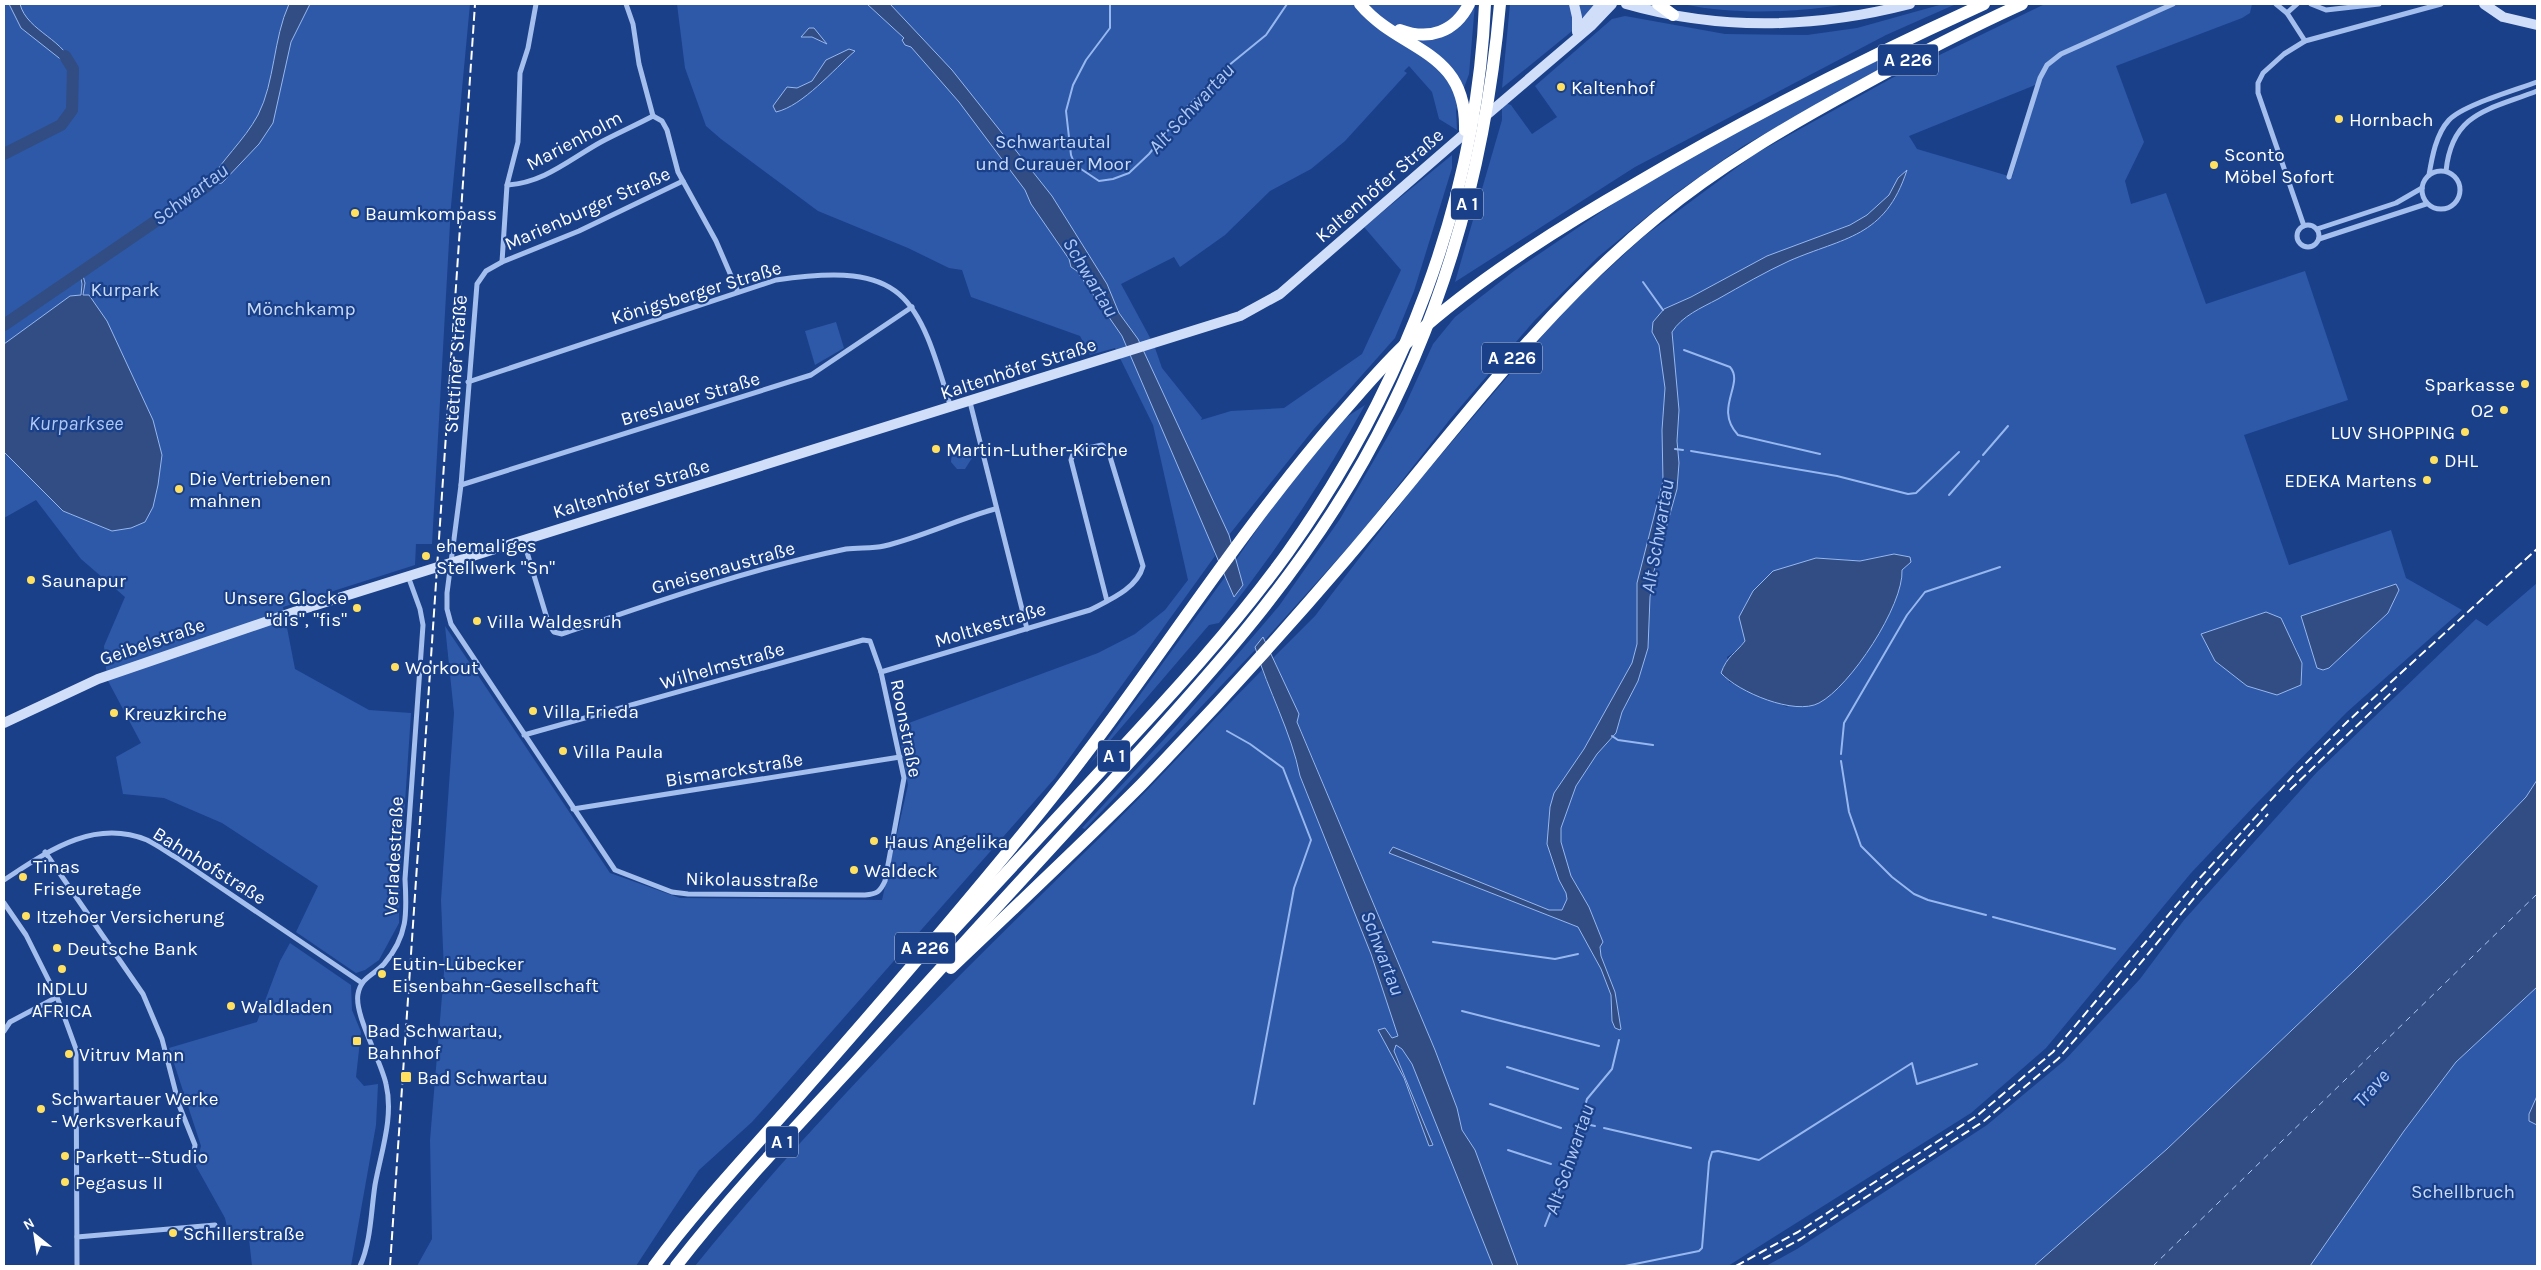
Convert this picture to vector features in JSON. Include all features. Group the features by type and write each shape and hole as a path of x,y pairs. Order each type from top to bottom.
{"highway":[{"path":"1360,4 1378,21 1427,53 1445,68 1462,99 1465,121 1464,158"},
{"path":"1366,4 1384,21 1400,30 1412,34 1429,35 1440,33 1452,26 1469,4"},
{"name":"A 1","path":"654,1266 696,1213 808,1086 1157,710 1234,621 1283,559 1318,508 1382,396 1418,312 1437,258 1464,158 1476,96 1485,4"},
{"name":"A 1","path":"676,1266 769,1157 1172,716 1264,608 1325,524 1391,408 1416,355 1452,260 1481,148 1492,84 1500,4"},
{"path":"1658,4 1673,15"},
{"name":"A 226","path":"808,1086 1043,808 1134,689 1235,546 1288,476 1382,368 1412,338 1521,255 1584,213 1785,100 1984,4"},
{"name":"A 226","path":"892,1022 922,996 1140,785 1272,644 1348,557 1518,351 1593,272 1703,182 1797,121 1908,60 2022,4"}],"street":[{"path":"502,262 507,185 518,142 520,73 528,48 536,4"},
{"path":"626,4 633,24 639,64 653,116 662,121 667,130 683,182 716,241 738,292"},
{"path":"1574,4 1577,17 1577,32"},
{"name":"Kaltenhöfer Straße","path":"1565,49 1601,4"},
{"name":"Kaltenhöfer Straße","path":"431,568 951,408 1240,316 1280,294 1565,49 1612,4"},
{"path":"1626,4 1673,15 1734,23 1803,23 1842,19 1910,4"},
{"path":"2009,177 2040,78 2048,66 2061,54 2173,4"},
{"path":"2276,4 2287,13 2305,41"},
{"path":"2287,13 2297,4"},
{"path":"2310,4 2326,10 2379,4"},
{"path":"2428,8 2432,4"},
{"path":"2304,226 2258,93 2258,83 2269,66 2305,41 2441,4"},
{"path":"2484,4 2503,17 2537,25"},
{"path":"2304,226 2316,229 2410,197 2422,188 2429,174 2434,149 2448,121 2466,109 2537,82"},
{"path":"2446,171 2448,152 2462,126 2471,118 2537,91"},
{"name":"Marienholm","path":"507,185 538,179 558,170 600,143 653,116"},
{"path":"2319,239 2426,204 2440,210 2446,209 2457,202 2460,196 2460,185 2454,176 2446,171 2437,171 2429,174"},
{"name":"Marienburger Straße","path":"502,262 579,231 683,182"},
{"path":"2422,188 2426,204"},
{"path":"2304,226 2296,236 2300,245 2310,248 2316,245 2319,239 2316,229"},
{"name":"Stettiner Straße","path":"452,562 461,485 476,284 486,271 502,262"},
{"name":"Königsberger Straße","path":"468,382 776,280 844,275 880,281 902,295 912,307 923,324 932,346 951,408"},
{"name":"Breslauer Straße","path":"461,485 811,375 912,307"},
{"path":"970,402 995,509 1028,629"},
{"name":"Moltkestraße","path":"881,672 1090,610 1107,601 1137,580 1143,566 1108,450 1102,445 1074,452 1071,460 1107,601"},
{"name":"Gneisenaustraße","path":"523,539 549,625 554,632 562,634 664,599 749,573 848,549 882,546 959,519 995,509"},
{"name":"Nikolausstraße","path":"452,562 447,609 451,624 615,870 677,893 865,895 876,894 881,890 885,881"},
{"name":"Geibelstraße","path":"4,723 84,684 128,667 431,568"},
{"name":"Verladestraße","path":"362,983 369,975 384,965 400,938 407,917 406,879 423,625 420,609 408,575"},
{"name":"Wilhelmstraße","path":"524,735 862,640 870,641"},
{"name":"Roonstraße","path":"870,641 881,672 904,778 904,788 885,881"},
{"name":"Bismarckstraße","path":"573,809 900,756"},
{"name":"Bahnhofstraße","path":"4,880 45,852 78,837 91,834 118,834 147,841 362,983"},
{"path":"45,852 143,994 162,1040 179,1105 194,1145 193,1160"},
{"path":"4,903 26,935 56,997 76,1049 77,1266"},
{"path":"360,1266 367,1241 389,1112 385,1078 357,1005 362,983"},
{"path":"4,1031 10,1022 56,997"},
{"path":"77,1237 215,1225"}],"green space":[{"path":"4,4 470,4 451,206 432,544 416,544 415,565 283,607 295,669 369,710 411,713 400,877 399,923 379,960 365,970 356,973 296,932 318,886 222,823 164,798 123,794 116,757 141,743 107,679 104,646 125,597 81,559 36,500 4,518 4,452 63,511 112,531 4,347"},
{"name":"Schwartautal und Curauer Moor","path":"677,4 1475,4 1469,74 1456,110 1457,130 1439,119 1432,92 1409,66 1404,71 1407,73 1345,141 1311,169 1270,191 1225,235 1180,267 1174,257 1121,284 1154,345 1162,368 1202,418 1201,420 1231,411 1284,408 1362,354 1401,270 1364,227 1452,155 1452,168 1414,291 1395,338 1313,430 1229,535 1225,527 1214,553 1215,556 1055,778 752,1122 699,1170 636,1266 417,1266 432,1239 430,1140 444,972 441,900 454,713 445,626 610,873 680,898 882,900 908,785 898,727 1098,653 1135,634 1165,610 1188,580 1153,425 1115,348 1090,355 1080,336 971,297 962,270 949,268 908,248 818,211 721,139 706,126 685,68"},
{"path":"1510,4 1596,4 1582,23 1502,88"},
{"path":"1682,4 1848,4 1765,12 1723,10"},
{"path":"1943,4 1956,4 1886,35 1635,167 1455,282 1502,120 1502,102 1511,105 1532,134 1557,117 1535,86 1612,19 1625,16 1725,34 1807,35 1857,28"},
{"path":"2045,4 2252,4 2250,13 2242,18 2116,66 2144,142 2125,181 2131,204 2166,193 2206,304 2305,271 2348,400 2244,435 2289,565 2391,530 2406,578 2462,610 2347,712 2257,803 2191,873 2046,1048 1971,1113 1728,1266 1518,1266 1475,1150 1462,1130 1457,1108 1435,1050 1297,721 1298,714 1273,658 1315,616 1416,484 1567,307 1643,237 1755,154 1892,78","holes":["2040,83 2012,177 1917,149 1909,136","1894,554 1901,556 1902,575 1787,707 1729,682 1727,657 1737,650 1816,558 1860,561","2399,590 2388,613 2329,668","2266,612 2289,636 2294,644 2300,661 2301,685 2202,634"]},
{"path":"1896,50 1899,58 1743,146 1672,196 1598,257 1534,321 1451,418 1361,533 1264,641 1263,638 1255,647 1255,650 1085,829 1082,828 1178,724 1279,606 1340,519 1403,410 1433,344 1455,317 1514,271 1629,193 1745,127"},
{"path":"836,322 844,348 815,365 805,331"},
{"path":"1365,405 1315,490 1240,597 1219,623 1209,625 1090,764 1225,577 1234,597 1243,585 1236,560 1292,478 1339,422"},
{"path":"956,445 972,458 965,469 957,469 951,462 952,452"},
{"path":"2537,583 2537,780 2526,797 2355,970 2167,1149 2034,1266 1766,1266 1797,1249 1987,1125 2065,1060 2140,979 2184,920 2317,772 2476,619 2487,626"},
{"path":"1262,670 1295,750 1300,777 1372,954 1398,1036 1392,1038 1384,1028 1429,1145 1433,1145 1394,1051 1396,1045 1402,1049 1412,1064 1493,1266 695,1266 786,1158 883,1054 982,953 1129,809"},
{"path":"290,943 351,985 352,1010 361,1032 356,1077 364,1086 378,1084 376,1125 351,1266 252,1266 248,1230 228,1232 225,1218 196,1166 201,1146 169,1048 257,1022 280,961"},
{"name":"Schellbruch","path":"2537,987 2537,1266 2310,1266 2404,1131 2456,1062"}],"water":[{"path":"9,4 20,4 24,14 31,22 64,51 70,59 73,69 21,28"},
{"path":"289,4 310,4 291,42 273,123 259,144 222,183 207,186 246,133 264,102 280,31"},
{"path":"867,4 890,4 952,70 1052,196 1107,284 1119,313 1138,339 1229,535 1243,585 1234,597 1122,336 1077,271 1071,267 1069,259 1031,204 1025,190 959,102 911,47 905,45 902,40 904,38"},
{"path":"809,28 814,28 827,44 812,37 801,37"},
{"path":"849,49 855,51 818,86 797,102 776,112 773,106 787,87 797,88 812,81 826,60"},
{"path":"1907,170 1898,192 1887,210 1860,232 1845,240 1789,261 1753,279 1692,313 1681,321 1672,332 1679,410 1677,441 1679,463 1677,489 1654,571 1650,597 1648,648 1638,681 1622,712 1616,733 1597,754 1576,786 1561,828 1561,842 1571,876 1589,907 1603,942 1600,947 1601,956 1615,992 1620,1030 1615,1028 1612,1021 1611,995 1601,969 1578,927 1389,853 1393,847 1549,910 1562,910 1567,899 1566,893 1559,880 1547,844 1550,807 1554,793 1584,749 1632,663 1637,644 1637,583 1663,481 1662,430 1665,388 1659,345 1652,332 1653,322 1664,309 1691,297 1767,256 1850,225 1867,215 1889,195 1898,178"},
{"name":"Kurparksee","path":"82,272 85,283 83,295 89,295 107,321 153,420 162,455 153,507 145,522 131,528 112,531 63,511 4,452 4,344 70,296 81,295 80,273"},
{"path":"1894,554 1910,557 1911,562 1902,570 1900,585 1885,623 1873,644 1845,680 1832,694 1819,703 1809,706 1796,706 1767,700 1740,688 1721,673 1729,659 1745,641 1739,617 1753,591 1773,571 1816,558 1860,561"},
{"path":"2396,584 2399,590 2388,613 2329,668 2323,670 2317,668 2301,616"},
{"path":"2266,612 2281,618 2302,663 2301,685 2277,695 2247,686 2215,661 2201,634"},
{"path":"1263,637 1299,714 1297,722 1435,1050 1457,1108 1462,1130 1475,1150 1518,1266 1493,1266 1412,1064 1402,1049 1396,1045 1394,1051 1433,1145 1429,1146 1404,1078 1378,1030 1385,1028 1392,1038 1398,1036 1371,954 1300,776 1291,743 1260,663 1255,647"},
{"name":"Trave","path":"2537,780 2537,987 2456,1062 2404,1131 2310,1266 2034,1266 2167,1149 2355,970 2526,797"},
{"path":"2537,1096 2537,1125 2529,1121 2529,1114"}],"waterway":[{"name":"Alt Schwartau","path":"1110,4 1110,28 1086,60 1073,85 1066,111 1071,155 1075,165 1099,181 1113,179 1129,173 1149,154 1186,108 1228,66 1266,35 1287,4"},
{"name":"Alt Schwartau","path":"4,154 61,125 72,110 73,69 65,56"},
{"name":"Schwartau","path":"4,325 207,186 219,175"},
{"path":"1643,282 1663,310"},
{"path":"1684,350 1730,367 1734,374 1734,381 1728,406 1728,415 1731,425 1738,435 1820,454"},
{"path":"1983,455 2008,426"},
{"path":"1675,449 1683,450"},
{"path":"1691,451 1837,476 1908,494 1916,493 1959,452"},
{"path":"1949,495 1979,461"},
{"path":"1841,754 1844,723 1907,615 1925,592 2000,567"},
{"path":"1227,731 1250,744 1283,768 1311,840 1294,888 1254,1104"},
{"path":"1612,736 1618,740 1653,745"},
{"path":"1841,761 1849,812 1861,846 1892,877 1914,894 1928,900 1986,915"},
{"path":"1993,917 2115,949"},
{"path":"1433,942 1555,959 1578,954"},
{"path":"1462,1011 1599,1046"},
{"name":"Alt Schwartau","path":"1545,1226 1567,1170 1587,1099 1612,1069 1619,1040"},
{"path":"1625,1266 1699,1251 1702,1248 1709,1162 1712,1152 1718,1151 1759,1160 1912,1063 1917,1084 1977,1064"},
{"path":"1507,1067 1578,1089"},
{"path":"1490,1104 1561,1128"},
{"path":"1581,1123 1595,1126"},
{"path":"1604,1128 1691,1148"},
{"path":"1508,1150 1551,1164"}],"ferry route":[{"path":"2153,1266 2537,894"}],"railway":[{"path":"390,1266 475,4"},
{"path":"1736,1266 1798,1232 1978,1115 2053,1052 2197,881 2292,777 2347,722 2537,549"},
{"path":"2290,790 2396,688"},
{"path":"1763,1259 1801,1239 1984,1121 2059,1058 2204,886 2268,814"}],"place":[{"name":"Kaltenhof","path":"1561,87"},
{"name":"Hornbach","path":"2339,119"},
{"name":"Sconto Möbel Sofort","path":"2214,165"},
{"name":"Baumkompass","path":"355,213"},
{"name":"Sparkasse","path":"2525,384"},
{"name":"O2","path":"2504,410"},
{"name":"LUV SHOPPING","path":"2465,432"},
{"name":"Martin-Luther-Kirche","path":"936,449"},
{"name":"DHL","path":"2434,460"},
{"name":"EDEKA Martens","path":"2427,480"},
{"name":"Die Vertriebenen mahnen","path":"179,489"},
{"name":"ehemaliges Stellwerk \"Sn\"","path":"426,556"},
{"name":"Saunapur","path":"31,580"},
{"name":"Unsere Glocke \"dis\", \"fis\"","path":"357,608"},
{"name":"Villa Waldesruh","path":"477,621"},
{"name":"Workout","path":"395,667"},
{"name":"Villa Frieda","path":"533,711"},
{"name":"Kreuzkirche","path":"114,713"},
{"name":"Villa Paula","path":"563,751"},
{"name":"Haus Angelika","path":"874,841"},
{"name":"Waldeck","path":"854,870"},
{"name":"Tinas Friseuretage","path":"23,877"},
{"name":"Itzehoer Versicherung","path":"26,916"},
{"name":"Deutsche Bank","path":"57,948"},
{"name":"INDLU AFRICA","path":"62,969"},
{"name":"Eutin-Lübecker Eisenbahn-Gesellschaft","path":"382,974"},
{"name":"Waldladen","path":"231,1006"},
{"name":"Bad Schwartau, Bahnhof","path":"357,1041"},
{"name":"Vitruv Mann","path":"69,1054"},
{"name":"Bad Schwartau","path":"406,1077"},
{"name":"Schwartauer Werke - Werksverkauf","path":"41,1109"},
{"name":"Parkett--Studio","path":"65,1156"},
{"name":"Pegasus II","path":"65,1182"},
{"name":"Schillerstraße","path":"173,1233"}],"park label":[{"name":"Kurpark","path":"125,289"},
{"name":"Mönchkamp","path":"301,308"}]}
